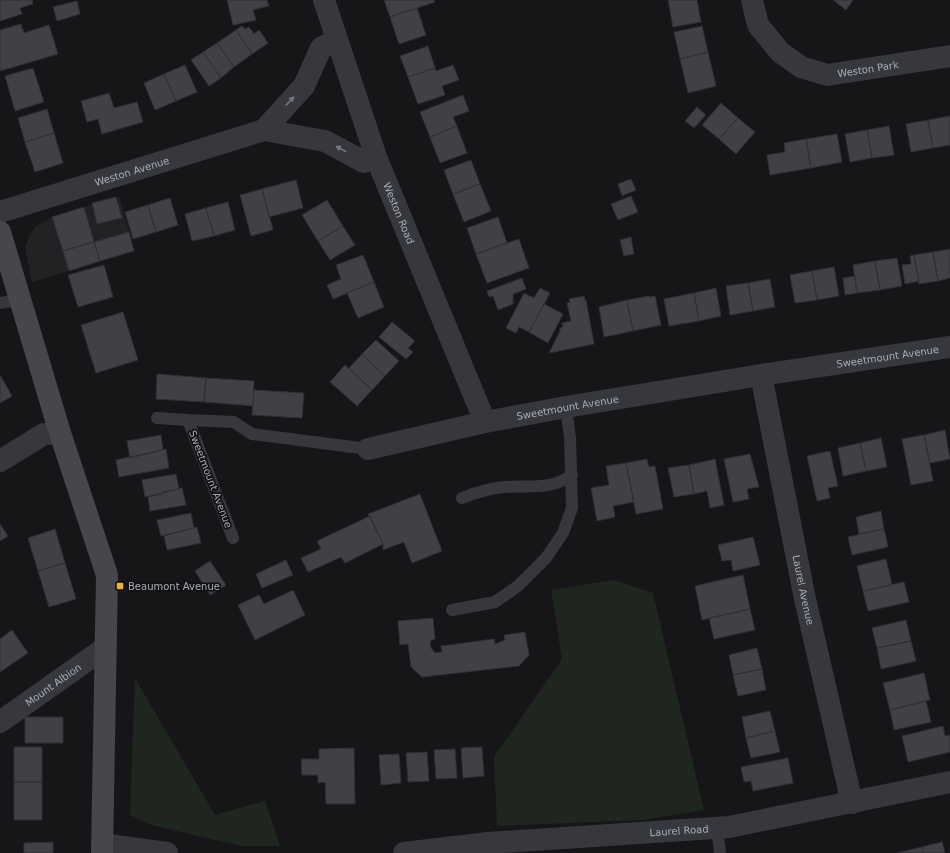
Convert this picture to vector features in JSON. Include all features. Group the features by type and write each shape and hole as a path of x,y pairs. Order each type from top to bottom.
{"street":[{"name":"Weston Road","path":"324,0 376,157 485,422"},
{"name":"Weston Park","path":"752,0 758,25 780,52 801,67 827,76 950,56"},
{"path":"264,130 304,86 321,48 336,40"},
{"name":"Weston Avenue","path":"0,212 264,130 326,141 364,162 376,157"},
{"path":"0,232 10,301 60,433 107,575 102,849 167,853"},
{"name":"Sweetmount Avenue","path":"368,449 485,422 566,407 761,375 950,347"},
{"name":"Laurel Avenue","path":"761,375 805,599 852,803"},
{"path":"0,461 44,434 60,433"},
{"name":"Mount Albion","path":"0,722 106,647"},
{"name":"Laurel Road","path":"404,853 488,843 729,827 950,782"}],"lane":[{"path":"452,610 495,602 518,586 546,558 563,533 572,508 570,438 566,407"},
{"name":"Sweetmount Avenue","path":"156,418 234,422 252,434 368,449"},
{"name":"Sweetmount Avenue","path":"188,420 233,538"},
{"path":"462,498 484,490 504,486 534,487 562,483 572,475"},
{"path":"717,827 720,853"}],"shaded area":[{"path":"119,196 134,251 32,282 25,248 35,227 52,217"},
{"path":"614,580 653,593 704,810 644,820 497,826 494,757 562,659 551,590"},
{"path":"135,678 215,815 265,801 280,846 241,846 151,825 130,815"}],"building":[{"path":"0,0 32,0 33,4 20,8 22,14 0,21"},
{"path":"227,0 267,0 269,6 253,10 256,20 233,25"},
{"path":"384,0 434,0 435,2 390,17"},
{"path":"668,0 697,0 701,22 673,27"},
{"path":"833,0 853,0 846,10"},
{"path":"77,1 80,14 57,21 53,7"},
{"path":"417,8 426,35 399,44 390,17"},
{"path":"21,24 24,33 49,25 58,54 0,71 0,30"},
{"path":"242,26 245,29 249,27 254,34 259,30 268,43 252,54 236,30"},
{"path":"702,26 708,52 680,59 674,32"},
{"path":"236,30 252,54 234,67 217,43"},
{"path":"217,43 234,67 221,78 203,52"},
{"path":"428,46 435,68 408,77 400,56"},
{"path":"203,52 221,78 209,86 191,60"},
{"path":"708,52 716,86 688,93 680,59"},
{"path":"185,65 197,92 176,101 164,74"},
{"path":"453,65 459,80 442,86 445,95 418,104 408,77 435,68 436,71"},
{"path":"33,68 44,102 15,111 5,76"},
{"path":"164,74 176,101 155,110 144,83"},
{"path":"109,93 114,108 137,102 143,122 102,134 98,119 87,122 81,101"},
{"path":"463,95 469,111 453,117 457,126 430,137 420,112"},
{"path":"721,103 738,118 719,139 702,125"},
{"path":"697,107 706,115 694,128 685,121"},
{"path":"47,109 54,133 25,142 18,118"},
{"path":"950,116 950,145 933,148 928,120"},
{"path":"738,118 755,132 736,154 719,139"},
{"path":"928,120 933,148 911,152 906,124"},
{"path":"457,126 467,153 440,163 430,137"},
{"path":"889,126 894,155 872,158 867,130"},
{"path":"867,130 872,158 850,162 845,134"},
{"path":"54,133 63,163 35,172 25,142"},
{"path":"837,134 842,162 811,168 806,139"},
{"path":"806,139 811,168 770,175 767,155 785,152 784,143"},
{"path":"471,160 480,184 453,194 444,170"},
{"path":"631,179 636,190 622,196 618,184"},
{"path":"296,180 303,208 269,217 262,189"},
{"path":"480,184 491,211 464,222 453,194"},
{"path":"262,189 273,230 251,236 240,195"},
{"path":"631,196 638,212 618,220 611,204"},
{"path":"116,197 122,218 97,224 92,203"},
{"path":"170,198 178,225 156,232 148,205"},
{"path":"327,200 343,226 318,241 302,215"},
{"path":"228,202 235,230 214,236 206,208"},
{"path":"148,205 156,232 133,239 125,212"},
{"path":"84,207 94,242 63,251 52,217"},
{"path":"206,208 214,236 192,241 185,214"},
{"path":"498,217 507,243 476,254 467,228"},
{"path":"343,226 355,245 330,260 318,241"},
{"path":"129,232 134,251 100,261 94,242"},
{"path":"631,237 634,254 624,256 620,240"},
{"path":"519,239 529,268 487,283 476,254"},
{"path":"94,242 100,261 69,271 63,251"},
{"path":"950,249 950,278 938,281 933,252"},
{"path":"933,252 938,281 919,284 914,255"},
{"path":"363,255 374,282 333,299 327,285 341,279 336,265"},
{"path":"914,255 919,281 905,284 902,265 911,264 910,256"},
{"path":"897,258 902,286 880,290 875,261"},
{"path":"875,261 880,290 857,293 853,265"},
{"path":"104,265 113,297 78,307 68,275"},
{"path":"834,267 839,296 817,300 812,271"},
{"path":"812,271 817,300 795,303 790,275"},
{"path":"855,276 857,293 845,295 843,278"},
{"path":"522,278 526,289 513,294 513,304 498,310 493,296 489,297 487,291"},
{"path":"770,279 775,307 753,311 748,283"},
{"path":"374,282 384,307 358,318 347,293"},
{"path":"748,283 753,311 730,315 726,286"},
{"path":"540,288 550,293 529,332 519,327 516,333 506,328 524,293 534,298"},
{"path":"716,288 721,316 699,321 694,293"},
{"path":"694,293 699,321 669,326 664,299"},
{"path":"584,296 594,344 549,353 560,331 560,328 563,327 562,323 571,321 567,303 570,302 569,299"},
{"path":"655,296 661,325 633,331 627,300"},
{"path":"627,300 633,331 604,337 599,307"},
{"path":"544,304 563,314 548,343 529,332"},
{"path":"123,312 138,360 96,373 81,325"},
{"path":"392,322 415,341 408,348 413,352 406,359 379,337"},
{"path":"376,340 399,361 385,376 362,354"},
{"path":"362,354 385,376 372,390 349,368"},
{"path":"345,365 372,390 357,406 330,382"},
{"path":"157,374 206,378 204,402 156,399"},
{"path":"0,375 12,396 0,403"},
{"path":"206,378 254,381 253,406 204,402"},
{"path":"254,390 304,393 302,418 252,415"},
{"path":"945,430 950,459 930,463 924,435"},
{"path":"161,435 163,450 130,458 127,441"},
{"path":"924,435 933,481 911,485 902,439"},
{"path":"881,438 887,467 866,471 860,443"},
{"path":"860,443 866,471 843,476 838,448"},
{"path":"166,449 169,468 119,477 116,460"},
{"path":"830,451 838,486 828,488 830,498 817,501 807,456"},
{"path":"750,454 759,487 747,489 749,499 733,502 724,459"},
{"path":"647,459 649,467 655,466 663,509 636,514 626,463"},
{"path":"715,459 724,505 710,508 707,491 694,494 689,465"},
{"path":"626,463 634,502 613,506 615,517 597,521 591,488 609,485 606,466"},
{"path":"689,465 694,494 674,497 668,468"},
{"path":"176,474 179,489 145,497 142,480"},
{"path":"182,488 186,505 150,511 148,497 162,494 162,492"},
{"path":"420,494 442,551 412,563 404,542 383,550 383,544 368,514"},
{"path":"881,511 884,529 859,534 856,517"},
{"path":"191,513 194,528 161,536 157,520"},
{"path":"370,516 383,544 345,563 341,557 308,572 301,558 321,549 317,541"},
{"path":"0,524 8,536 0,541"},
{"path":"197,527 201,543 167,550 164,536"},
{"path":"55,529 65,563 38,571 28,538"},
{"path":"884,529 888,547 852,555 848,537"},
{"path":"753,537 760,565 733,571 731,560 722,561 718,545"},
{"path":"886,559 892,585 863,591 857,566"},
{"path":"286,560 293,575 262,588 256,574"},
{"path":"210,561 226,585 210,595 195,571"},
{"path":"65,563 76,599 49,607 38,571"},
{"path":"743,575 750,609 702,620 695,586"},
{"path":"904,582 909,602 868,611 863,591"},
{"path":"293,590 305,615 255,640 238,605 259,595 264,604"},
{"path":"750,609 755,630 714,639 709,618"},
{"path":"433,618 435,639 430,641 431,648 435,653 442,652 441,646 494,639 495,644 505,640 504,635 525,632 529,655 519,666 422,677 411,667 408,644 400,645 398,621"},
{"path":"906,620 911,641 877,648 872,628"},
{"path":"12,630 28,653 0,672 0,639"},
{"path":"911,641 916,661 881,669 877,648"},
{"path":"757,648 762,669 733,675 729,655"},
{"path":"762,669 766,690 738,696 733,675"},
{"path":"924,673 930,700 890,710 883,683"},
{"path":"926,701 931,722 894,730 890,710"},
{"path":"770,711 775,731 746,738 742,717"},
{"path":"25,717 63,717 63,743 25,743"},
{"path":"943,726 945,736 950,735 950,752 908,762 902,736"},
{"path":"775,731 780,752 751,758 746,738"},
{"path":"14,747 42,747 42,782 14,782"},
{"path":"482,747 484,776 463,778 461,748"},
{"path":"354,748 355,804 326,804 325,782 318,783 318,775 302,775 301,759 319,759 319,749"},
{"path":"455,749 457,778 436,779 434,750"},
{"path":"427,752 429,781 408,782 406,753"},
{"path":"399,754 401,783 381,785 379,755"},
{"path":"788,758 793,783 753,791 751,781 744,782 741,767"},
{"path":"14,782 42,782 42,820 14,820"},
{"path":"53,842 53,853 24,853 24,843"},
{"path":"942,842 945,853 923,853 922,847"},
{"path":"922,847 923,853 897,853"}],"place":[{"name":"Beaumont Avenue","path":"120,586"}]}
